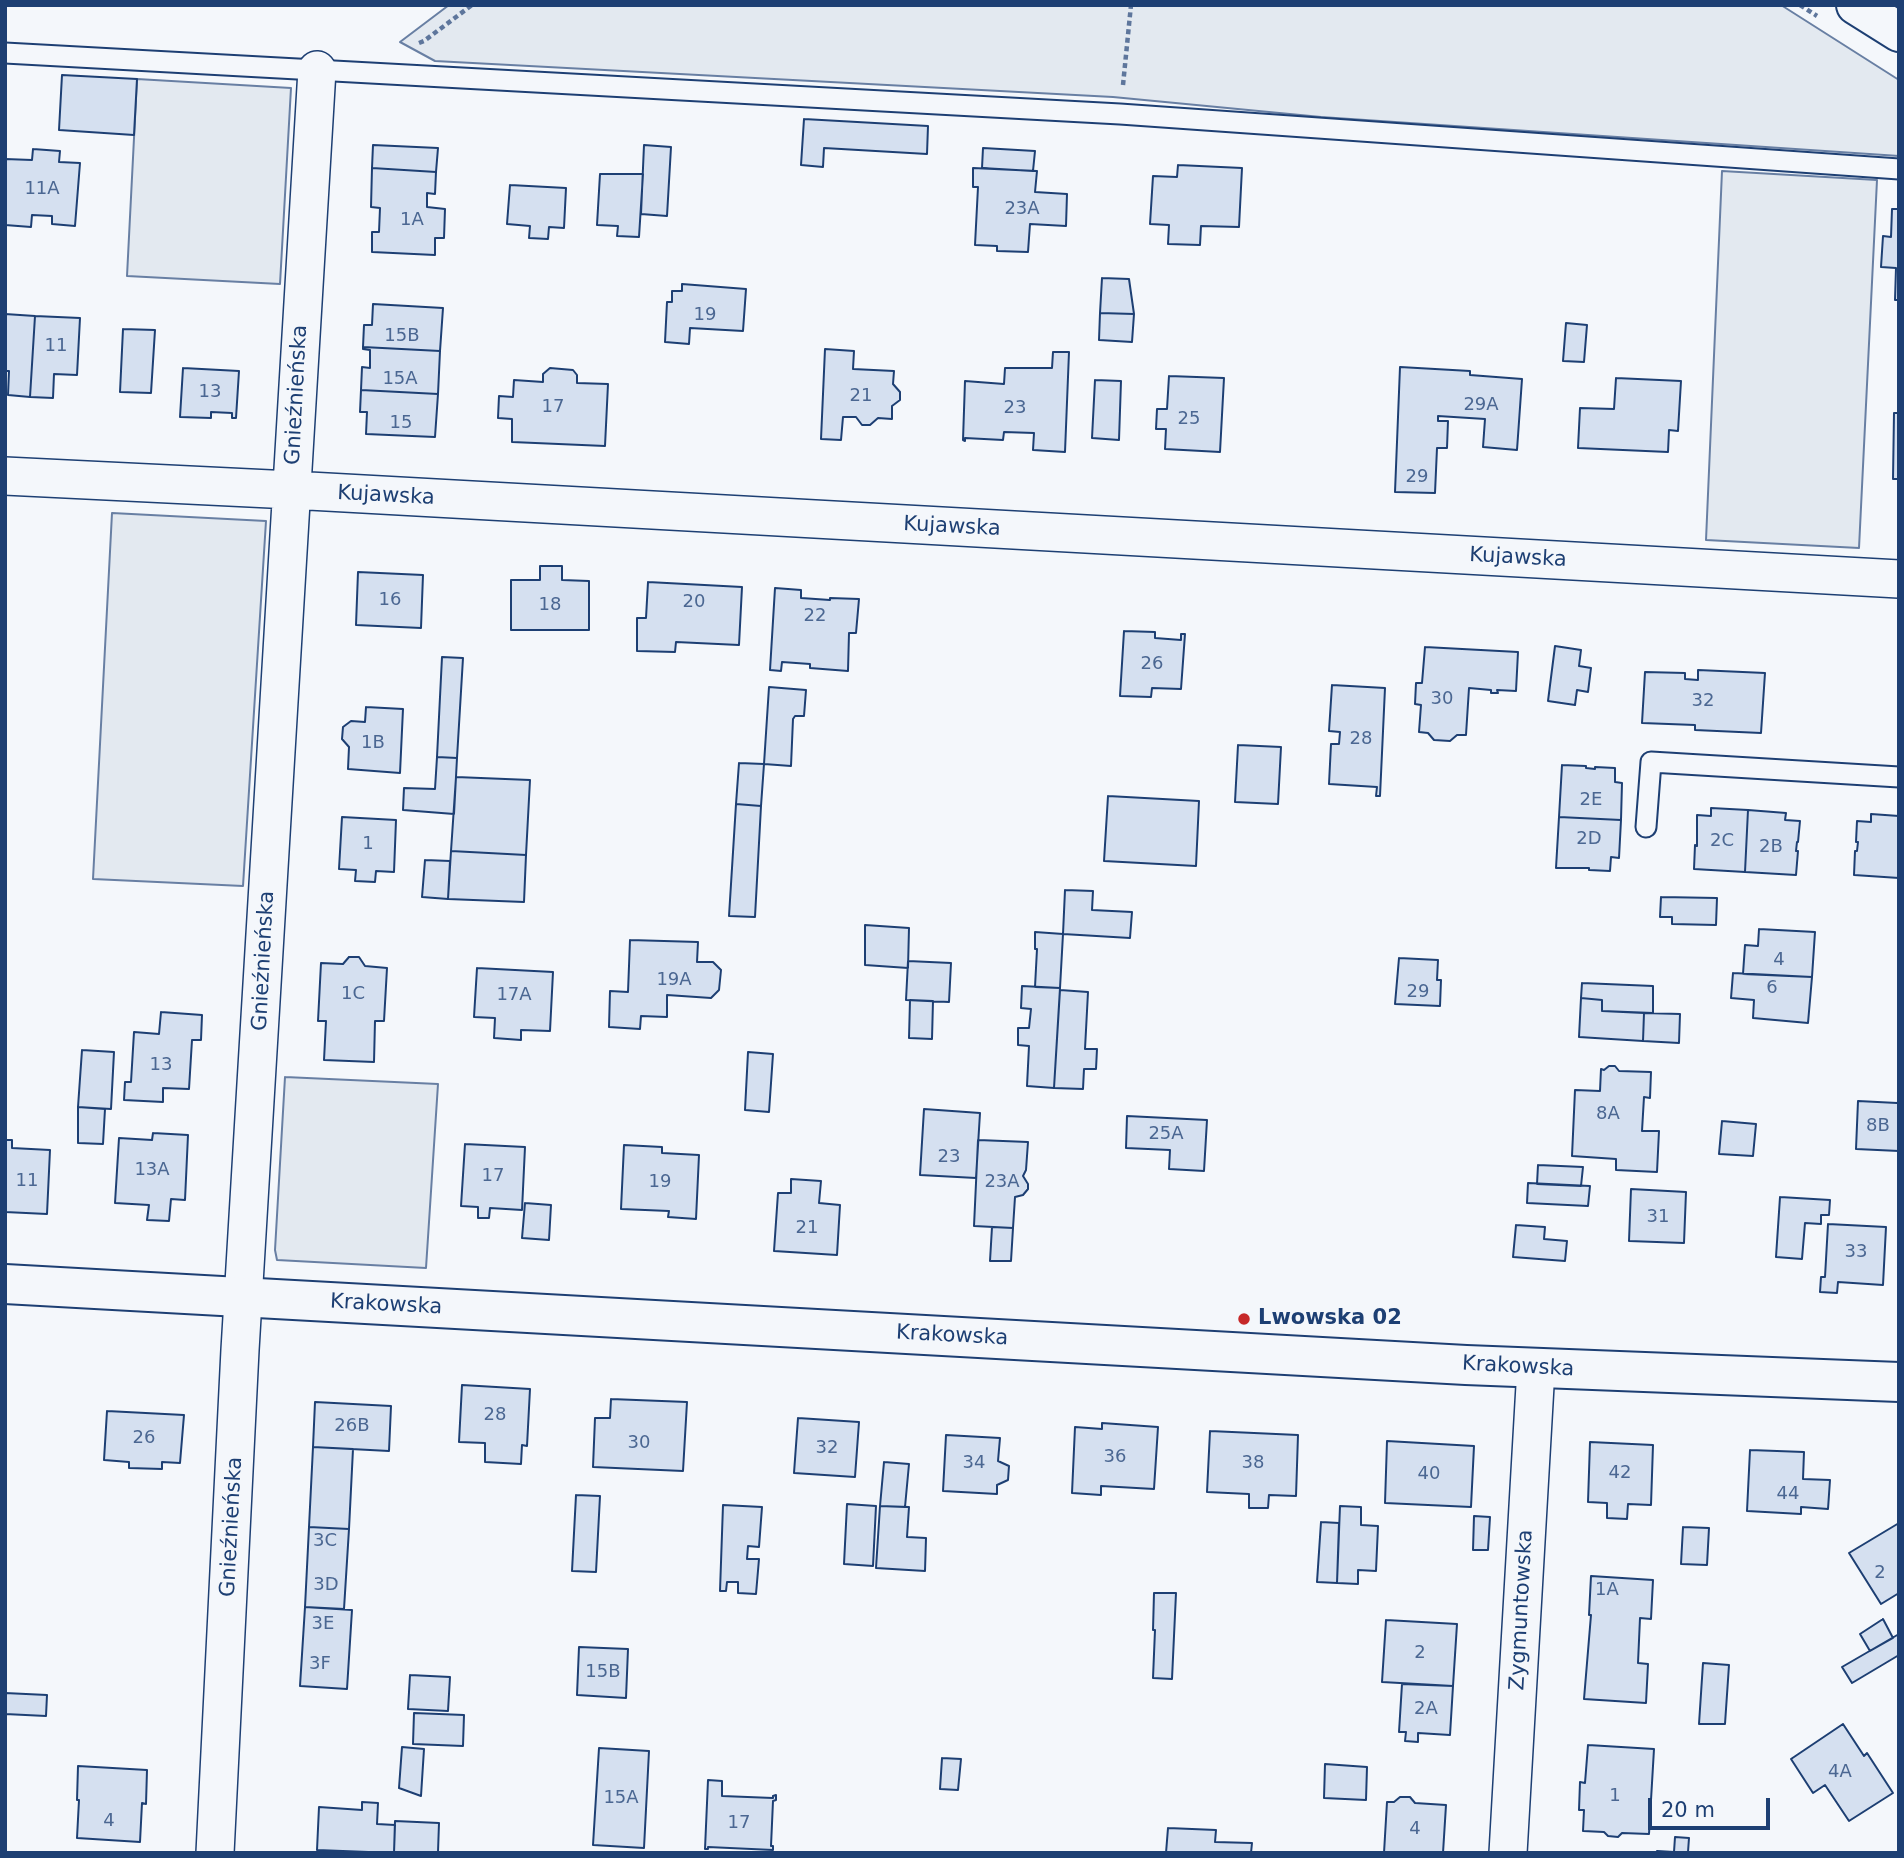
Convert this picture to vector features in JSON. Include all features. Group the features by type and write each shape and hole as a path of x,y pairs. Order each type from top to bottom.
{"street":[{"path":"1856,5 1899,32"},
{"name":"Gnieźnieńska","path":"215,1853 244,1297 317,69"},
{"name":"Kujawska","path":"5,476 1899,579"},
{"name":"Krakowska","path":"5,1284 1536,1368 1899,1382"},
{"name":"Zygmuntowska","path":"1508,1853 1536,1368"}],"lane":[{"path":"5,53 1120,114 1899,169"},
{"path":"1646,827 1651,762 1899,777"}],"path":[{"path":"412,46 424,41 472,5"},
{"path":"1120,114 1131,5"}],"shaded area":[{"path":"449,5 1781,5 1899,80 1899,156 1321,117 1113,97 435,61 400,42"},
{"path":"137,79 291,88 280,284 127,276"},
{"path":"1722,171 1877,180 1859,548 1706,540"},
{"path":"112,513 266,521 243,886 93,879"},
{"path":"285,1077 438,1084 426,1268 277,1260 275,1250"}],"building":[{"path":"62,75 137,79 134,135 59,130"},
{"path":"804,119 928,126 927,154 824,148 823,167 801,165"},
{"path":"373,145 438,148 436,172 372,168"},
{"path":"644,145 671,147 667,216 641,214"},
{"path":"983,148 1035,151 1033,171 982,168"},
{"path":"33,149 60,151 59,162 80,163 75,226 52,224 52,216 32,215 31,227 5,225 5,159 32,160"},
{"path":"1178,165 1242,168 1239,227 1201,226 1200,245 1168,244 1169,225 1150,224 1153,176 1177,177"},
{"path":"372,168 436,172 435,194 427,193 427,207 445,209 444,238 435,238 435,255 372,252 372,232 379,232 380,208 371,207"},
{"path":"973,168 1037,171 1035,192 1067,194 1066,226 1030,224 1028,252 997,251 997,246 975,245 978,187 973,187"},
{"path":"600,174 643,174 639,237 617,236 618,226 597,225"},
{"path":"510,185 566,188 564,228 549,227 548,239 529,238 530,226 507,224"},
{"path":"1892,209 1899,209 1899,300 1895,300 1896,268 1881,267 1883,236 1891,237"},
{"path":"1102,278 1129,279 1134,314 1100,313"},
{"path":"682,284 746,289 743,331 690,328 689,344 665,342 667,302 672,302 672,291 682,291"},
{"path":"373,304 443,308 440,351 363,347 364,325 372,325"},
{"path":"1100,313 1134,314 1132,342 1099,340"},
{"path":"5,314 35,316 30,397 8,395 9,371 5,371"},
{"path":"35,316 80,318 77,375 54,374 53,398 30,397"},
{"path":"1566,323 1587,325 1584,362 1563,361"},
{"path":"123,329 155,330 151,393 120,392"},
{"path":"363,347 440,351 438,394 361,390 362,367 370,368 370,350"},
{"path":"825,349 854,351 853,369 894,371 893,384 900,392 900,400 892,406 892,419 878,418 870,425 862,425 856,417 843,417 841,440 821,439"},
{"path":"1053,352 1069,352 1065,452 1033,450 1034,433 1004,432 1003,440 963,440 965,381 1004,384 1005,368 1052,368"},
{"path":"1400,367 1470,371 1470,375 1522,379 1517,450 1483,447 1485,419 1438,416 1438,421 1448,421 1447,448 1437,448 1435,493 1395,492"},
{"path":"183,368 239,371 236,418 232,418 232,413 211,412 211,418 180,417"},
{"path":"550,368 573,370 577,375 577,383 608,384 605,446 512,442 512,419 498,418 499,396 513,397 514,380 543,382 543,374"},
{"path":"1169,376 1224,378 1220,452 1165,449 1166,429 1156,429 1157,409 1167,409"},
{"path":"1616,378 1681,381 1678,431 1669,430 1668,452 1578,448 1580,408 1614,409"},
{"path":"1095,380 1121,381 1119,440 1092,438"},
{"path":"361,390 438,394 435,437 366,434 367,412 360,412"},
{"path":"1894,413 1899,413 1899,479 1893,479"},
{"path":"540,566 562,566 562,580 589,581 589,630 511,630 511,580 540,580"},
{"path":"358,572 423,575 421,628 356,625"},
{"path":"648,582 742,587 739,645 676,642 675,652 637,651 637,618 646,618"},
{"path":"775,588 801,590 801,598 859,599 856,633 849,633 848,671 810,668 810,664 782,662 781,671 770,670"},
{"path":"1124,631 1155,632 1155,638 1181,640 1181,634 1185,634 1181,689 1152,688 1151,697 1120,696"},
{"path":"1555,646 1581,650 1579,666 1591,668 1588,692 1577,690 1575,705 1548,701"},
{"path":"1425,647 1518,652 1516,691 1497,690 1498,693 1491,693 1491,690 1469,688 1466,735 1457,735 1450,741 1434,740 1428,733 1419,732 1421,705 1415,704 1416,683 1422,683"},
{"path":"442,657 463,658 457,758 437,757"},
{"path":"1698,670 1765,673 1761,733 1695,730 1695,725 1642,723 1645,672 1685,673 1685,679 1698,680"},
{"path":"1332,685 1385,688 1380,796 1376,796 1377,787 1329,784 1331,744 1339,744 1340,732 1329,731"},
{"path":"769,687 806,690 804,716 795,716 793,719 791,766 764,764"},
{"path":"366,707 403,709 400,773 348,769 349,747 342,739 343,727 351,721 365,722"},
{"path":"1238,745 1281,747 1278,804 1235,802"},
{"path":"437,757 457,758 454,814 403,810 404,788 435,789"},
{"path":"739,763 764,764 761,806 736,804"},
{"path":"1562,765 1595,769 1615,768 1615,782 1622,783 1621,820 1559,817"},
{"path":"456,777 530,780 526,855 451,851"},
{"path":"1108,796 1199,801 1196,866 1104,861"},
{"path":"736,804 761,806 755,917 729,916"},
{"path":"1711,808 1748,810 1745,872 1694,869 1697,815 1711,816"},
{"path":"1748,810 1786,813 1785,820 1800,821 1796,875 1745,872"},
{"path":"1871,814 1899,816 1899,878 1854,875 1858,842 1857,821 1871,822"},
{"path":"342,817 396,820 394,872 376,871 375,882 355,881 356,870 339,869"},
{"path":"1559,817 1621,820 1619,858 1611,857 1610,871 1556,868"},
{"path":"451,851 526,855 524,902 448,899"},
{"path":"425,860 450,861 448,899 422,897"},
{"path":"1065,890 1093,891 1092,910 1132,912 1130,938 1063,934"},
{"path":"1661,897 1717,898 1716,925 1672,924 1672,917 1660,917"},
{"path":"865,925 909,928 908,968 865,965"},
{"path":"1759,929 1815,932 1812,977 1743,974 1745,945 1758,946"},
{"path":"1035,932 1063,934 1060,988 1035,987"},
{"path":"630,940 698,942 697,962 713,962 721,970 719,990 711,998 667,995 667,1017 641,1016 640,1029 609,1027 610,991 628,992"},
{"path":"349,957 359,957 365,966 387,968 384,1021 375,1021 374,1062 324,1060 326,1021 318,1021 321,963 343,964"},
{"path":"1399,958 1438,960 1437,980 1441,980 1440,1006 1395,1004"},
{"path":"908,961 951,963 949,1002 906,1000"},
{"path":"477,968 553,972 550,1031 521,1030 521,1040 494,1038 495,1018 474,1017"},
{"path":"1733,973 1812,977 1808,1023 1753,1018 1754,1000 1731,998"},
{"path":"1582,983 1653,986 1653,1013 1602,1011 1602,1000 1581,998"},
{"path":"1022,986 1060,988 1054,1088 1027,1086 1029,1046 1018,1045 1018,1028 1029,1028 1031,1009 1021,1008"},
{"path":"1060,990 1088,992 1085,1049 1097,1049 1096,1069 1084,1069 1083,1089 1054,1088"},
{"path":"1581,998 1602,1000 1602,1011 1644,1013 1643,1041 1579,1037"},
{"path":"910,1000 933,1001 932,1039 909,1038"},
{"path":"161,1012 202,1015 201,1040 192,1040 189,1089 163,1088 163,1102 124,1100 125,1082 131,1082 134,1032 159,1034"},
{"path":"1644,1013 1680,1014 1679,1043 1643,1041"},
{"path":"82,1050 114,1052 111,1109 78,1107"},
{"path":"748,1052 773,1054 769,1112 745,1110"},
{"path":"1615,1066 1619,1071 1651,1072 1650,1098 1644,1097 1642,1131 1659,1131 1657,1172 1616,1170 1616,1159 1572,1156 1575,1090 1600,1091 1601,1069"},
{"path":"1858,1101 1899,1102 1899,1151 1856,1149"},
{"path":"78,1107 105,1109 103,1144 78,1143"},
{"path":"924,1109 980,1113 976,1178 920,1175"},
{"path":"1127,1116 1207,1120 1204,1171 1169,1169 1170,1150 1126,1148"},
{"path":"1722,1121 1756,1124 1753,1156 1719,1154"},
{"path":"153,1133 188,1135 185,1200 171,1199 169,1221 147,1220 149,1205 115,1203 119,1138 152,1140"},
{"path":"5,1140 12,1140 12,1148 50,1150 47,1214 5,1212"},
{"path":"978,1140 1028,1142 1023,1176 1028,1189 1023,1195 1015,1197 1013,1228 974,1226"},
{"path":"465,1144 525,1147 522,1210 490,1208 489,1218 478,1218 478,1207 461,1206"},
{"path":"624,1145 662,1147 662,1153 699,1155 696,1219 668,1217 669,1211 621,1209"},
{"path":"1538,1165 1583,1167 1581,1186 1537,1184"},
{"path":"791,1179 821,1181 819,1203 840,1205 837,1255 774,1251 778,1193 791,1193"},
{"path":"1528,1183 1590,1186 1588,1206 1527,1203"},
{"path":"1631,1189 1686,1192 1684,1243 1629,1241"},
{"path":"1780,1197 1830,1200 1829,1215 1821,1215 1821,1224 1805,1223 1802,1259 1776,1257"},
{"path":"525,1203 551,1205 549,1240 522,1238"},
{"path":"1828,1224 1886,1227 1883,1285 1838,1282 1837,1293 1820,1292 1821,1277 1825,1277"},
{"path":"1516,1225 1545,1227 1544,1239 1567,1241 1565,1261 1513,1257"},
{"path":"992,1227 1013,1228 1011,1261 990,1261"},
{"path":"462,1385 530,1389 527,1446 522,1445 521,1464 485,1462 485,1443 459,1442"},
{"path":"611,1399 687,1402 683,1471 593,1467 595,1418 610,1418"},
{"path":"315,1402 391,1406 389,1451 313,1447"},
{"path":"107,1411 184,1415 180,1463 162,1462 162,1469 129,1468 129,1462 104,1460"},
{"path":"798,1418 859,1422 855,1477 794,1473"},
{"path":"1102,1423 1158,1427 1154,1489 1101,1486 1101,1495 1072,1493 1075,1427 1102,1429"},
{"path":"1210,1431 1298,1435 1296,1496 1269,1495 1268,1508 1249,1508 1249,1494 1207,1492"},
{"path":"946,1435 1000,1438 998,1461 1009,1466 1008,1480 997,1485 997,1494 943,1491"},
{"path":"1387,1441 1474,1446 1471,1507 1385,1503"},
{"path":"1590,1442 1653,1445 1651,1505 1628,1504 1627,1519 1607,1518 1607,1503 1588,1502"},
{"path":"313,1447 353,1449 349,1529 309,1527"},
{"path":"1750,1450 1804,1452 1803,1479 1830,1480 1828,1509 1801,1507 1801,1514 1747,1511"},
{"path":"884,1462 909,1464 905,1507 880,1506"},
{"path":"576,1495 600,1496 596,1572 572,1571"},
{"path":"847,1504 876,1506 873,1566 844,1564"},
{"path":"723,1505 762,1507 759,1547 748,1546 747,1559 759,1559 756,1594 738,1593 738,1582 727,1582 726,1591 720,1591"},
{"path":"880,1506 909,1507 907,1537 926,1538 925,1571 876,1568"},
{"path":"1340,1506 1361,1507 1361,1525 1378,1526 1376,1571 1358,1570 1358,1584 1337,1583"},
{"path":"1474,1516 1490,1517 1488,1550 1473,1550"},
{"path":"1321,1522 1339,1523 1337,1583 1317,1582"},
{"path":"1899,1523 1899,1593 1881,1604 1849,1553"},
{"path":"309,1527 349,1529 344,1609 305,1607"},
{"path":"1683,1527 1709,1528 1707,1565 1681,1564"},
{"path":"1591,1576 1653,1580 1651,1619 1640,1618 1638,1663 1648,1664 1646,1703 1584,1699 1591,1615"},
{"path":"1154,1593 1176,1593 1172,1679 1153,1678"},
{"path":"305,1607 352,1610 347,1689 300,1686"},
{"path":"1883,1619 1893,1638 1870,1651 1860,1634"},
{"path":"1386,1620 1457,1624 1453,1686 1382,1682"},
{"path":"1899,1634 1899,1655 1852,1683 1842,1667"},
{"path":"579,1647 628,1649 626,1698 577,1695"},
{"path":"1703,1663 1729,1665 1725,1724 1699,1724"},
{"path":"410,1675 450,1677 448,1711 408,1709"},
{"path":"1402,1684 1453,1686 1450,1735 1418,1733 1418,1742 1405,1741 1406,1732 1399,1732"},
{"path":"5,1693 47,1695 46,1716 5,1714"},
{"path":"414,1713 464,1715 463,1746 413,1744"},
{"path":"1843,1724 1864,1756 1867,1753 1893,1793 1849,1821 1825,1785 1813,1793 1791,1759"},
{"path":"1588,1745 1654,1749 1649,1834 1622,1833 1618,1837 1608,1836 1604,1832 1583,1831 1584,1810 1579,1810 1580,1782 1585,1783"},
{"path":"402,1747 424,1749 421,1796 399,1788"},
{"path":"599,1748 649,1751 644,1848 593,1845"},
{"path":"942,1758 961,1759 958,1790 940,1789"},
{"path":"1325,1764 1367,1767 1366,1800 1324,1798"},
{"path":"78,1766 147,1770 146,1804 142,1803 140,1842 77,1838"},
{"path":"708,1780 722,1781 722,1796 773,1798 776,1795 776,1800 773,1801 773,1850 705,1849"},
{"path":"1400,1797 1410,1797 1415,1803 1446,1805 1443,1853 1384,1853 1387,1802 1394,1802"},
{"path":"362,1802 378,1803 377,1824 395,1825 394,1853 317,1850 319,1807 362,1810"},
{"path":"395,1821 439,1823 438,1852 394,1853"},
{"path":"1168,1828 1216,1830 1215,1842 1252,1843 1251,1853 1166,1853"},
{"path":"1675,1837 1689,1838 1688,1852 1703,1853 1657,1853 1674,1852"}],"place":[{"name":"Lwowska 02","path":"1244,1319"}]}
